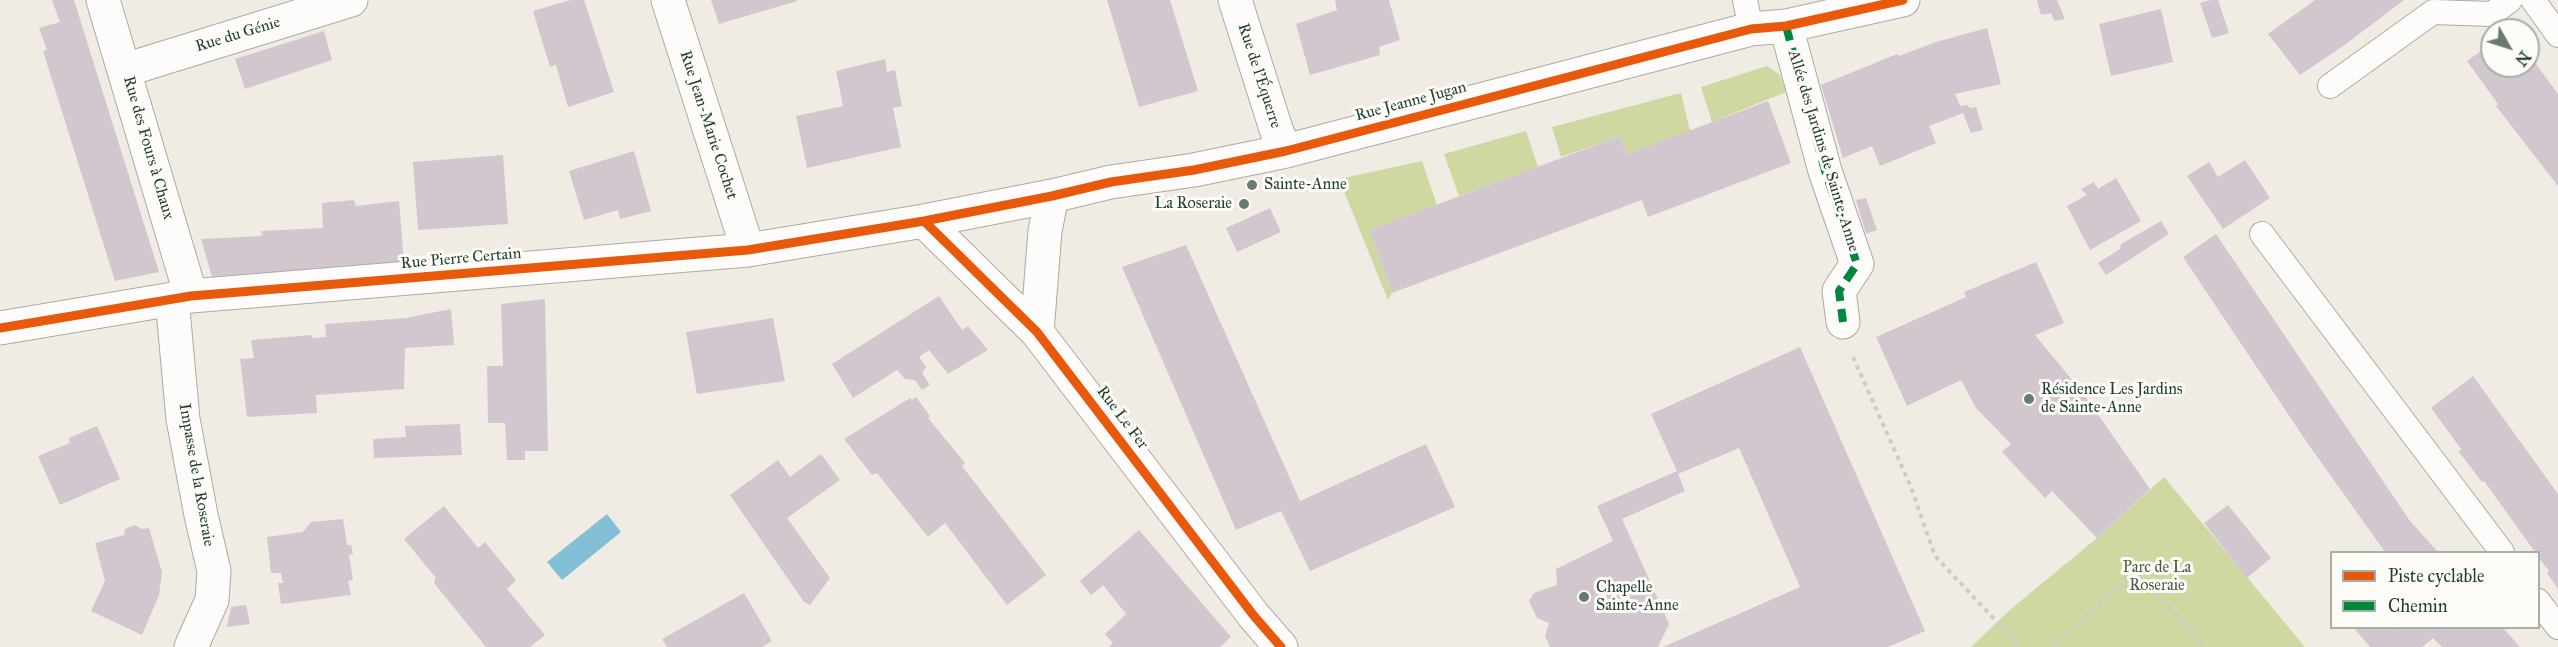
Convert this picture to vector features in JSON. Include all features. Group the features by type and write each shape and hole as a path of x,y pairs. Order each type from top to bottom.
{"street":[{"name":"Rue des Fours à Chaux","path":"103,0 125,70 182,297"},
{"name":"Rue du Génie","path":"125,70 351,0"},
{"name":"Rue Jean-Marie Cochet","path":"668,0 748,250"},
{"name":"Rue de l'Équerre","path":"1235,0 1277,132 1286,150"},
{"name":"Rue Jeanne Jugan","path":"924,221 1111,182 1194,170 1286,150 1748,15 1786,26 1903,0"},
{"name":"Allée des Jardins de Sainte-Anne","path":"1786,26 1826,171 1857,264 1839,291 1843,322"},
{"path":"1037,332 1045,231 1052,196"},
{"name":"Rue Pierre Certain","path":"0,328 182,297 748,250 924,221"},
{"name":"Rue Le Fer","path":"924,221 1037,332 1254,616 1281,647"},
{"name":"Impasse de la Roseraie","path":"182,297 183,419 214,571 212,600 191,647"}],"lane":[{"path":"2330,86 2433,12 2492,14 2510,0"},
{"path":"2533,0 2558,35"},
{"path":"2262,234 2501,551"},
{"path":"2540,604 2558,627"}],"path":[{"path":"1843,322 1840,330 1911,487 1935,556 1998,622 2018,647"},
{"path":"2053,647 2137,570 2205,647"}],"green space":[{"path":"1767,66 1780,75 1786,92 1712,122 1701,87"},
{"path":"1681,93 1690,131 1627,154 1620,136 1561,157 1552,127"},
{"path":"1526,131 1538,167 1459,196 1444,154"},
{"path":"1422,161 1437,205 1369,230 1392,293 1388,300 1339,179"},
{"name":"Parc de La Roseraie","path":"2164,477 2305,647 1971,647 2011,609 2097,538"}],"water":[{"path":"607,514 621,532 562,580 547,562"}],"building":[{"path":"52,0 74,0 159,272 115,281 43,51 47,50 39,28 60,22"},
{"path":"570,0 584,0 614,92 568,107 556,65 550,67 533,11"},
{"path":"711,0 797,0 797,1 719,24"},
{"path":"1107,0 1170,0 1198,91 1139,107"},
{"path":"1335,0 1389,0 1400,40 1379,47 1380,55 1310,75 1296,24 1337,10"},
{"path":"2037,0 2057,0 2065,19 2054,21 2051,13 2041,15"},
{"path":"2218,0 2229,33 2212,38 2200,3"},
{"path":"2315,0 2404,0 2300,75 2268,34"},
{"path":"2161,9 2173,62 2111,76 2099,24"},
{"path":"1987,28 2001,84 1955,94 1960,106 1976,107 1983,130 1971,133 1963,113 1929,126 1936,143 1880,166 1872,146 1843,158 1821,85 1897,54 1899,56 1936,42"},
{"path":"324,31 332,60 245,89 235,59"},
{"path":"2480,52 2480,78 2540,78 2540,69 2558,94 2558,186 2496,106 2498,104 2467,61"},
{"path":"885,59 887,72 895,70 902,106 893,108 901,147 807,168 796,116 843,106 836,71"},
{"path":"1768,101 1791,163 1648,217 1642,200 1392,293 1369,230 1620,136 1627,154"},
{"path":"634,151 651,211 620,219 618,210 584,220 569,171"},
{"path":"503,155 508,224 418,230 413,162"},
{"path":"2245,160 2270,198 2223,229 2187,176 2209,162 2218,177"},
{"path":"2116,178 2141,221 2090,250 2067,206 2087,195 2081,189 2094,182 2098,189"},
{"path":"1866,198 1877,230 1866,234 1856,200"},
{"path":"354,200 356,206 399,201 404,263 212,277 201,239 262,236 261,231 323,228 322,203"},
{"path":"1270,208 1281,232 1237,252 1226,228"},
{"path":"2161,221 2169,234 2106,275 2098,263 2120,249 2121,244"},
{"path":"2216,234 2410,521 2437,551 2384,551 2308,444 2183,257"},
{"path":"1186,245 1300,501 1426,444 1455,507 1310,571 1281,511 1236,530 1122,267"},
{"name":"Résidence Les Jardins de Sainte-Anne","path":"2036,262 2064,323 2035,335 2083,393 2150,489 2097,538 2052,491 2045,498 2002,452 2011,444 1976,408 1961,380 1907,406 1876,337 1966,297 1964,292"},
{"path":"939,296 962,330 968,326 988,350 948,374 929,350 919,357 926,367 922,373 930,385 922,390 915,380 905,379 897,370 853,398 832,364"},
{"path":"545,299 548,451 525,451 525,460 507,460 505,423 488,423 487,366 503,366 501,304"},
{"path":"451,309 454,345 405,348 404,389 316,395 317,413 247,417 240,359 254,358 251,340 311,335 313,338 326,337 325,324 406,318"},
{"path":"773,318 785,381 697,394 686,332"},
{"path":"1800,347 1925,631 1888,647 1663,647 1800,587 1739,448 1678,474 1685,491 1622,519 1669,624 1658,647 1550,647 1545,636 1549,623 1537,618 1529,601 1534,593 1557,585 1556,569 1613,541 1597,506 1677,471 1651,414"},
{"path":"2473,376 2558,494 2558,589 2540,560 2540,551 2534,551 2484,481 2482,482 2459,452 2461,449 2431,408"},
{"path":"916,397 930,416 928,418 965,463 962,466 1046,575 1007,605 945,523 928,537 877,473 872,475 844,439 910,398 912,400"},
{"path":"460,424 462,455 374,458 373,439 406,437 405,426"},
{"path":"97,426 120,479 60,505 38,456 70,443 69,438"},
{"path":"821,454 840,480 787,518 830,578 810,605 804,602 730,495 778,460 790,477"},
{"path":"2228,505 2271,558 2247,578 2204,523"},
{"path":"444,506 478,548 485,542 516,580 507,589 545,635 530,647 486,647 434,583 436,578 404,539"},
{"path":"343,519 347,545 351,545 353,554 349,555 353,580 348,581 351,595 281,604 278,583 283,583 281,573 271,573 267,537 303,532 311,522"},
{"path":"135,525 142,529 149,528 162,572 159,595 142,635 91,611 105,581 95,543 124,535 125,529"},
{"path":"1139,530 1231,637 1220,647 1109,647 1113,643 1105,634 1126,614 1103,585 1091,595 1080,581"},
{"path":"744,593 772,641 762,647 667,647 662,639"},
{"path":"246,605 250,624 227,627 231,607"},
{"path":"2355,629 2504,629 2520,647 2442,647 2433,638 2422,647 2370,647"}],"marked path":[{"path":"1786,26 1825,171 1857,264 1839,291 1843,322"}],"cycle path":[{"path":"0,328 191,296 748,250 924,221 1111,182 1194,170 1286,151 1751,29 1786,26 1903,0"},
{"path":"924,221 1037,332 1254,616 1281,647"}],"place":[{"name":"Sainte-Anne","path":"1252,185"},
{"name":"La Roseraie","path":"1244,204"},
{"name":"Résidence Les Jardins de Sainte-Anne","path":"2029,399"},
{"name":"Chapelle Sainte-Anne","path":"1584,597"}]}
